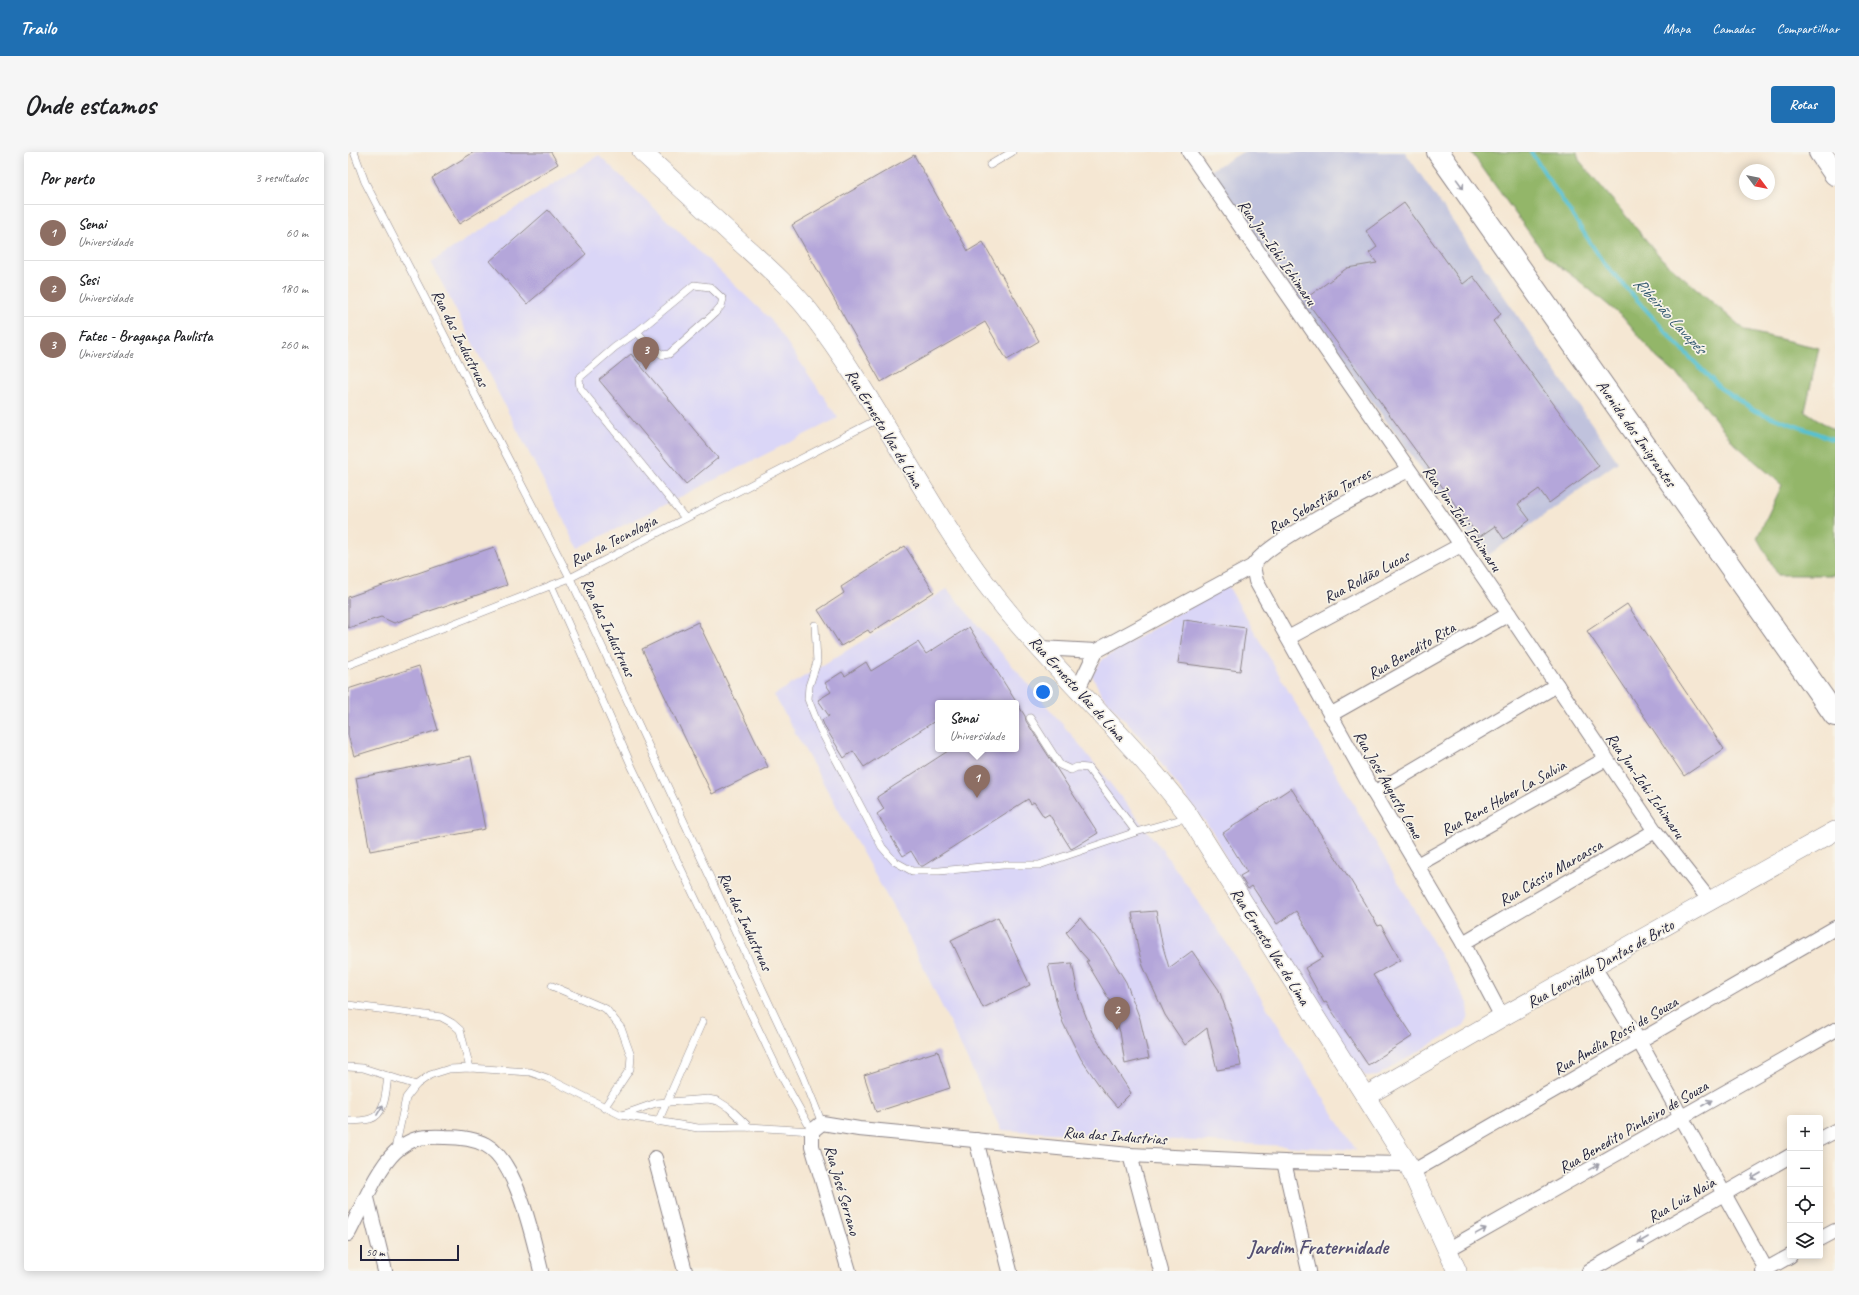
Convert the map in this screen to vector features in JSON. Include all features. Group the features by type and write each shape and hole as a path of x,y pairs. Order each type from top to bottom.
{"main road":[{"name":"Avenida dos Imigrantes","path":"1438,152 1835,715"},
{"name":"Avenida dos Imigrantes","path":"1455,152 1835,692"},
{"path":"1820,152 1835,174"}],"street":[{"name":"Rua Ernesto Vaz de Lima","path":"642,152 788,287 808,310 836,348 928,499 987,585 1040,648 1161,781 1189,816 1410,1168 1454,1265"},
{"name":"Rua Jun-Ichi Ichimaru","path":"1189,152 1408,470 1510,614 1655,831 1711,902"},
{"name":"Rua Sebastião Torres","path":"1096,651 1253,566 1260,556 1289,536 1408,470"},
{"name":"Rua Roldão Lucas","path":"1288,638 1461,544"},
{"name":"Rua José Augusto Leme","path":"1253,566 1256,581 1330,716 1463,943 1502,1017"},
{"name":"Rua Benedito Rita","path":"1330,716 1510,614"},
{"path":"1040,648 1096,651 1078,689"},
{"path":"1374,793 1557,685"},
{"name":"Rua Rene Heber La Salvia","path":"1417,865 1606,759"},
{"name":"Rua Cássio Marcassa","path":"1463,943 1655,831"},
{"name":"Rua Leovigildo Dantas de Brito","path":"1366,1096 1502,1017 1711,902 1835,831"},
{"name":"Rua Amélia Rossi de Souza","path":"1410,1168 1639,1041 1835,928"},
{"path":"1594,967 1639,1041 1725,1193 1765,1270 1787,1258"},
{"name":"Rua Benedito Pinheiro de Souza","path":"1454,1265 1682,1117 1835,1030"},
{"name":"Rua das Industrias","path":"817,1127 859,1129 1130,1155 1410,1168"},
{"name":"Rua José Serrano","path":"817,1127 812,1146 849,1271"},
{"path":"1823,1137 1835,1131"},
{"path":"348,1234 383,1166 394,1153 406,1143 419,1137 469,1138 487,1146 500,1158 509,1172 524,1206 541,1271"},
{"path":"976,1140 1010,1271"},
{"path":"1130,1155 1161,1271"},
{"path":"655,1158 685,1271"},
{"name":"Rua Luiz Naia","path":"1589,1271 1787,1158"},
{"path":"1284,1162 1309,1271"},
{"path":"367,1198 384,1271"},
{"path":"1823,1237 1835,1231"}],"lane":[{"name":"Rua das Industruas","path":"354,152 365,182 570,578 803,1076 817,1127"},
{"path":"990,165 1012,152"},
{"path":"637,332 657,352 663,355 669,354 715,313 721,306 723,299 710,287 694,285 637,332 615,347 591,367 579,378 578,383 580,388 686,518"},
{"name":"Rua da Tecnologia","path":"348,665 570,578 880,418"},
{"path":"551,585 632,767 779,1072 817,1127"},
{"path":"815,626 817,662 809,686 808,698 819,727 882,847 894,861 912,871 939,871 1039,865 1136,832 1189,816"},
{"path":"1030,718 1060,765 1071,770 1077,767 1088,768 1136,832"},
{"path":"552,986 606,1009 621,1028 631,1056 630,1069 604,1108"},
{"path":"348,1004 441,1017 452,1023 460,1030 470,1068"},
{"path":"658,1122 702,1022"},
{"path":"348,1067 363,1068 416,1086"},
{"path":"394,1153 406,1098 416,1086 430,1075 449,1069 470,1068 530,1072 547,1078 604,1108 621,1115 658,1122 698,1128 817,1127"},
{"path":"348,1121 371,1119 379,1115 383,1106 388,1076"},
{"path":"621,1115 650,1105 668,1101 708,1099 718,1101 729,1108 749,1127"}],"shaded area":[{"path":"1243,152 1405,152 1618,462 1486,557 1302,306 1209,171"},
{"path":"599,155 773,322 838,418 578,548 431,262"},
{"path":"1227,584 1468,1003 1469,1016 1464,1025 1377,1076 1366,1077 1355,1065 1236,878 1212,831 1147,745 1101,694 1092,675 1103,659"},
{"path":"947,589 1080,745 1163,851 1219,931 1356,1150 1001,1130 904,927 774,695"}],"green space":[{"path":"1471,152 1577,152 1579,160 1662,259 1746,331 1819,348 1805,411 1835,431 1835,575 1778,575 1757,538 1782,485 1734,443 1686,382 1657,358 1626,320 1583,284 1546,256"}],"building":[{"path":"474,152 551,152 558,164 459,224 432,178"},
{"path":"914,155 968,251 983,242 1039,341 1007,360 985,322 881,382 792,225"},
{"path":"1404,203 1463,284 1473,276 1501,314 1493,321 1599,466 1549,503 1539,489 1518,504 1530,520 1504,539 1495,526 1479,537 1305,299 1347,268 1377,263 1369,253 1377,247 1366,231"},
{"path":"548,210 586,254 527,304 490,261"},
{"path":"631,354 718,458 686,484 599,380"},
{"path":"905,546 934,592 870,633 868,630 841,646 818,610 844,593 841,587"},
{"path":"494,547 507,585 394,623 381,617 348,628 348,597"},
{"path":"1627,604 1724,749 1684,776 1587,631"},
{"path":"1184,620 1246,628 1240,671 1178,663"},
{"path":"698,622 768,767 712,794 642,649"},
{"path":"969,627 1015,700 935,700 935,721 864,767 853,751 844,758 822,720 829,716 818,700 831,692 825,683 842,672 845,676 866,662 871,671 918,642 926,654"},
{"path":"419,666 438,730 354,756 348,735 348,689"},
{"path":"1019,706 1025,716 1026,721 1098,833 1071,849 1049,814 1044,817 1034,802 1031,804 1028,799 923,866 920,866 911,851 903,856 877,814 884,809 877,797 946,752 1019,752"},
{"path":"471,756 485,829 370,851 356,778"},
{"path":"1291,788 1378,926 1381,925 1400,960 1373,975 1413,1036 1368,1065 1326,1002 1324,1003 1305,968 1323,957 1296,911 1277,924 1252,886 1248,889 1240,876 1247,872 1223,833"},
{"path":"1156,911 1162,943 1169,968 1192,951 1219,990 1235,1035 1241,1066 1217,1070 1207,1028 1185,1045 1165,1015 1143,966 1138,949 1132,913"},
{"path":"998,917 1030,985 983,1008 951,940"},
{"path":"1080,918 1105,948 1126,982 1140,1019 1149,1058 1125,1064 1120,1032 1110,1001 1086,961 1089,961 1066,932"},
{"path":"1072,963 1079,998 1092,1032 1131,1093 1117,1107 1104,1092 1081,1059 1063,1023 1057,1004 1048,965"},
{"path":"938,1051 950,1088 876,1112 864,1075"}],"waterway":[{"name":"Ribeirão Lavapés","path":"1531,152 1603,262 1675,342 1720,388 1755,411 1835,440"}],"place":[{"name":"Fatec - Bragança Paulista","path":"646,370"},
{"name":"Senai","path":"977,798"},
{"name":"Sesi","path":"1117,1030"}],"district":[{"name":"Jardim Fraternidade","path":"1318,1247"}]}
